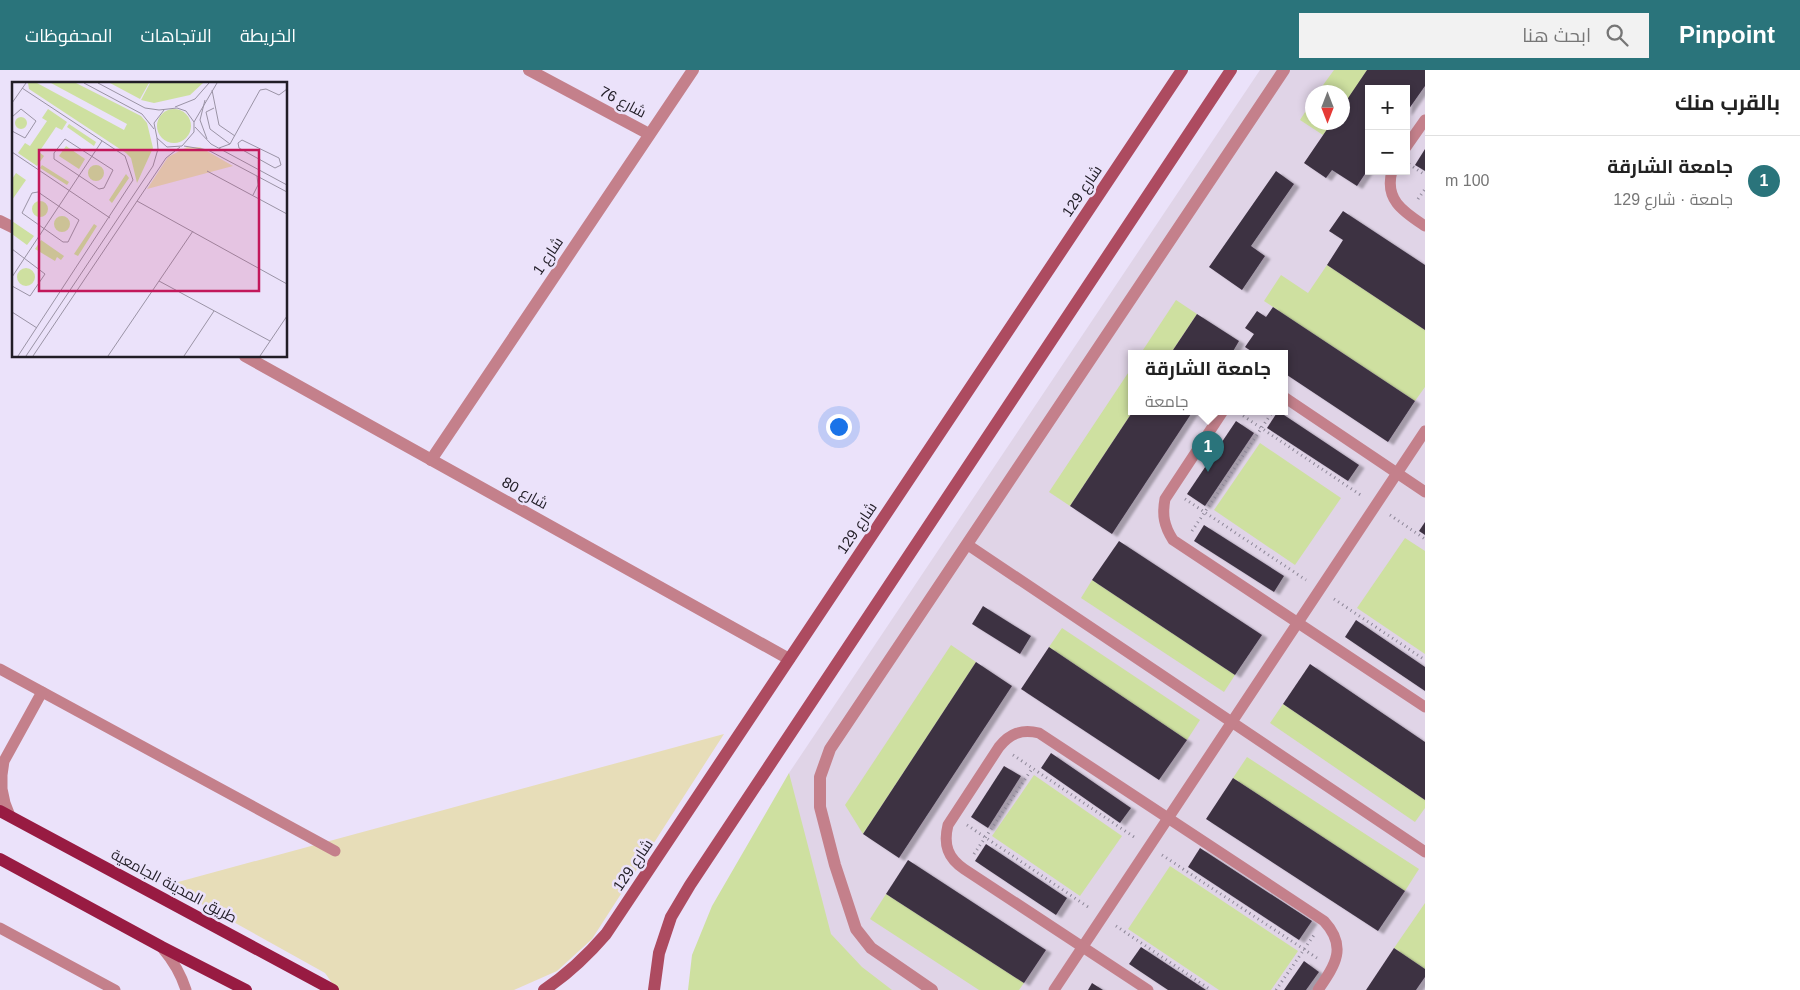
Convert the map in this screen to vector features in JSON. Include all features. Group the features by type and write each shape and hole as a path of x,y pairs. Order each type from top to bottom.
{"main road":[{"name":"طريق المدينة الجامعية","path":"5,814 333,990"},
{"path":"0,859 162,948 246,990"}],"street":[{"name":"شارع 76","path":"529,70 649,134"},
{"name":"شارع 1","path":"431,460 693,70"},
{"name":"شارع 129","path":"544,990 564,977 586,957 606,934 1182,70"},
{"path":"654,990 659,953 671,917 690,885 1231,70"},
{"path":"932,990 871,948 856,929 835,865 820,807 818,792 822,770 830,749 1284,70"},
{"path":"0,221 12,227"},
{"name":"شارع 80","path":"249,358 789,659"}],"lane":[{"path":"1410,141 1425,120"},
{"path":"1391,175 1390,184 1395,202 1401,209 1425,226"},
{"path":"1288,400 1425,492"},
{"path":"1220,415 1165,499 1163,520 1173,540 1425,707"},
{"path":"1054,990 1425,431"},
{"path":"968,545 1425,852"},
{"path":"0,669 336,851"},
{"path":"5,814 2,789 2,763 42,692"},
{"path":"1148,990 964,869 949,855 945,835 948,825 999,747 1012,734 1031,731 1039,733 1324,921 1331,928 1338,948 1332,968 1318,990"},
{"path":"0,928 115,990"},
{"path":"162,948 173,960 186,990"}],"path":[{"path":"1410,166 1425,175"},
{"path":"1241,415 1425,539"},
{"path":"1182,547 1270,415"},
{"path":"1171,490 1425,660"},
{"path":"999,747 1332,968"},
{"path":"964,869 1032,769"},
{"path":"954,817 1211,990"},
{"path":"1276,990 1324,921"}],"shaded area":[{"path":"1260,70 1425,70 1425,990 783,990 760,903 789,773"}],"green space":[{"path":"1334,70 1367,70 1350,96 1350,85 1323,85"},
{"path":"1305,112 1305,123 1300,120"},
{"path":"1315,130 1327,130 1323,135"},
{"path":"1327,265 1425,330 1425,387 1415,401 1264,301 1281,275 1308,293"},
{"path":"1176,300 1197,314 1173,350 1143,350"},
{"path":"1128,373 1128,415 1130,415 1070,506 1049,492"},
{"path":"1260,443 1341,498 1295,565 1214,510"},
{"path":"1405,538 1425,551 1425,654 1357,608"},
{"path":"1092,580 1235,675 1224,692 1081,598"},
{"path":"1062,628 1200,720 1187,740 1049,647"},
{"path":"951,645 976,662 863,834 845,805"},
{"path":"1283,704 1425,800 1425,808 1415,822 1270,723"},
{"path":"1247,757 1419,869 1405,891 1233,778"},
{"path":"789,773 831,934 862,967 892,990 688,990 692,955 712,906"},
{"path":"1034,775 1122,836 1080,896 992,836"},
{"path":"1170,866 1298,951 1271,990 1219,990 1128,929"},
{"path":"886,894 1024,983 1019,990 979,990 870,919"},
{"path":"1425,903 1425,969 1394,948"}],"sand":[{"path":"724,734 592,939 557,971 514,990 337,990 325,973 167,885"}],"building":[{"path":"1367,70 1425,70 1425,86 1410,107 1410,85 1365,85 1365,174 1357,186 1332,170 1326,178 1304,163 1327,130 1350,130 1350,95"},
{"path":"1425,149 1425,171 1415,165"},
{"path":"1276,171 1294,184 1251,246 1265,256 1242,290 1209,267"},
{"path":"1343,211 1425,265 1425,330 1327,265 1343,240 1329,231"},
{"path":"1273,307 1415,401 1388,442 1288,376 1288,350 1250,350 1245,347 1254,334 1245,328 1257,311 1266,317"},
{"path":"1197,314 1239,341 1234,350 1173,350"},
{"path":"1130,415 1190,415 1112,534 1070,506"},
{"path":"1275,415 1284,415 1359,465 1348,481 1267,428"},
{"path":"1236,421 1254,433 1205,506 1187,494"},
{"path":"1425,522 1425,535 1419,531"},
{"path":"1204,525 1284,576 1274,592 1194,541"},
{"path":"1119,541 1262,635 1235,675 1092,580"},
{"path":"983,606 1031,636 1020,654 972,624"},
{"path":"1356,620 1425,667 1425,691 1345,637"},
{"path":"1049,647 1187,740 1159,780 1021,689"},
{"path":"976,662 1012,686 899,858 863,834"},
{"path":"1310,664 1425,742 1425,800 1283,704"},
{"path":"1051,753 1131,808 1120,823 1041,768"},
{"path":"1004,766 1021,776 988,828 971,817"},
{"path":"1233,778 1405,891 1378,931 1206,819"},
{"path":"986,844 1067,898 1056,915 975,861"},
{"path":"1200,848 1312,921 1299,940 1188,867"},
{"path":"908,860 1046,950 1024,983 886,894"},
{"path":"1141,947 1206,990 1168,990 1129,964"},
{"path":"1394,948 1425,969 1425,977 1416,990 1366,990"},
{"path":"1304,961 1319,972 1306,990 1284,990"},
{"path":"1092,983 1103,990 1088,990"}],"place":[{"name":"جامعة الشارقة","path":"1208,472"}]}
